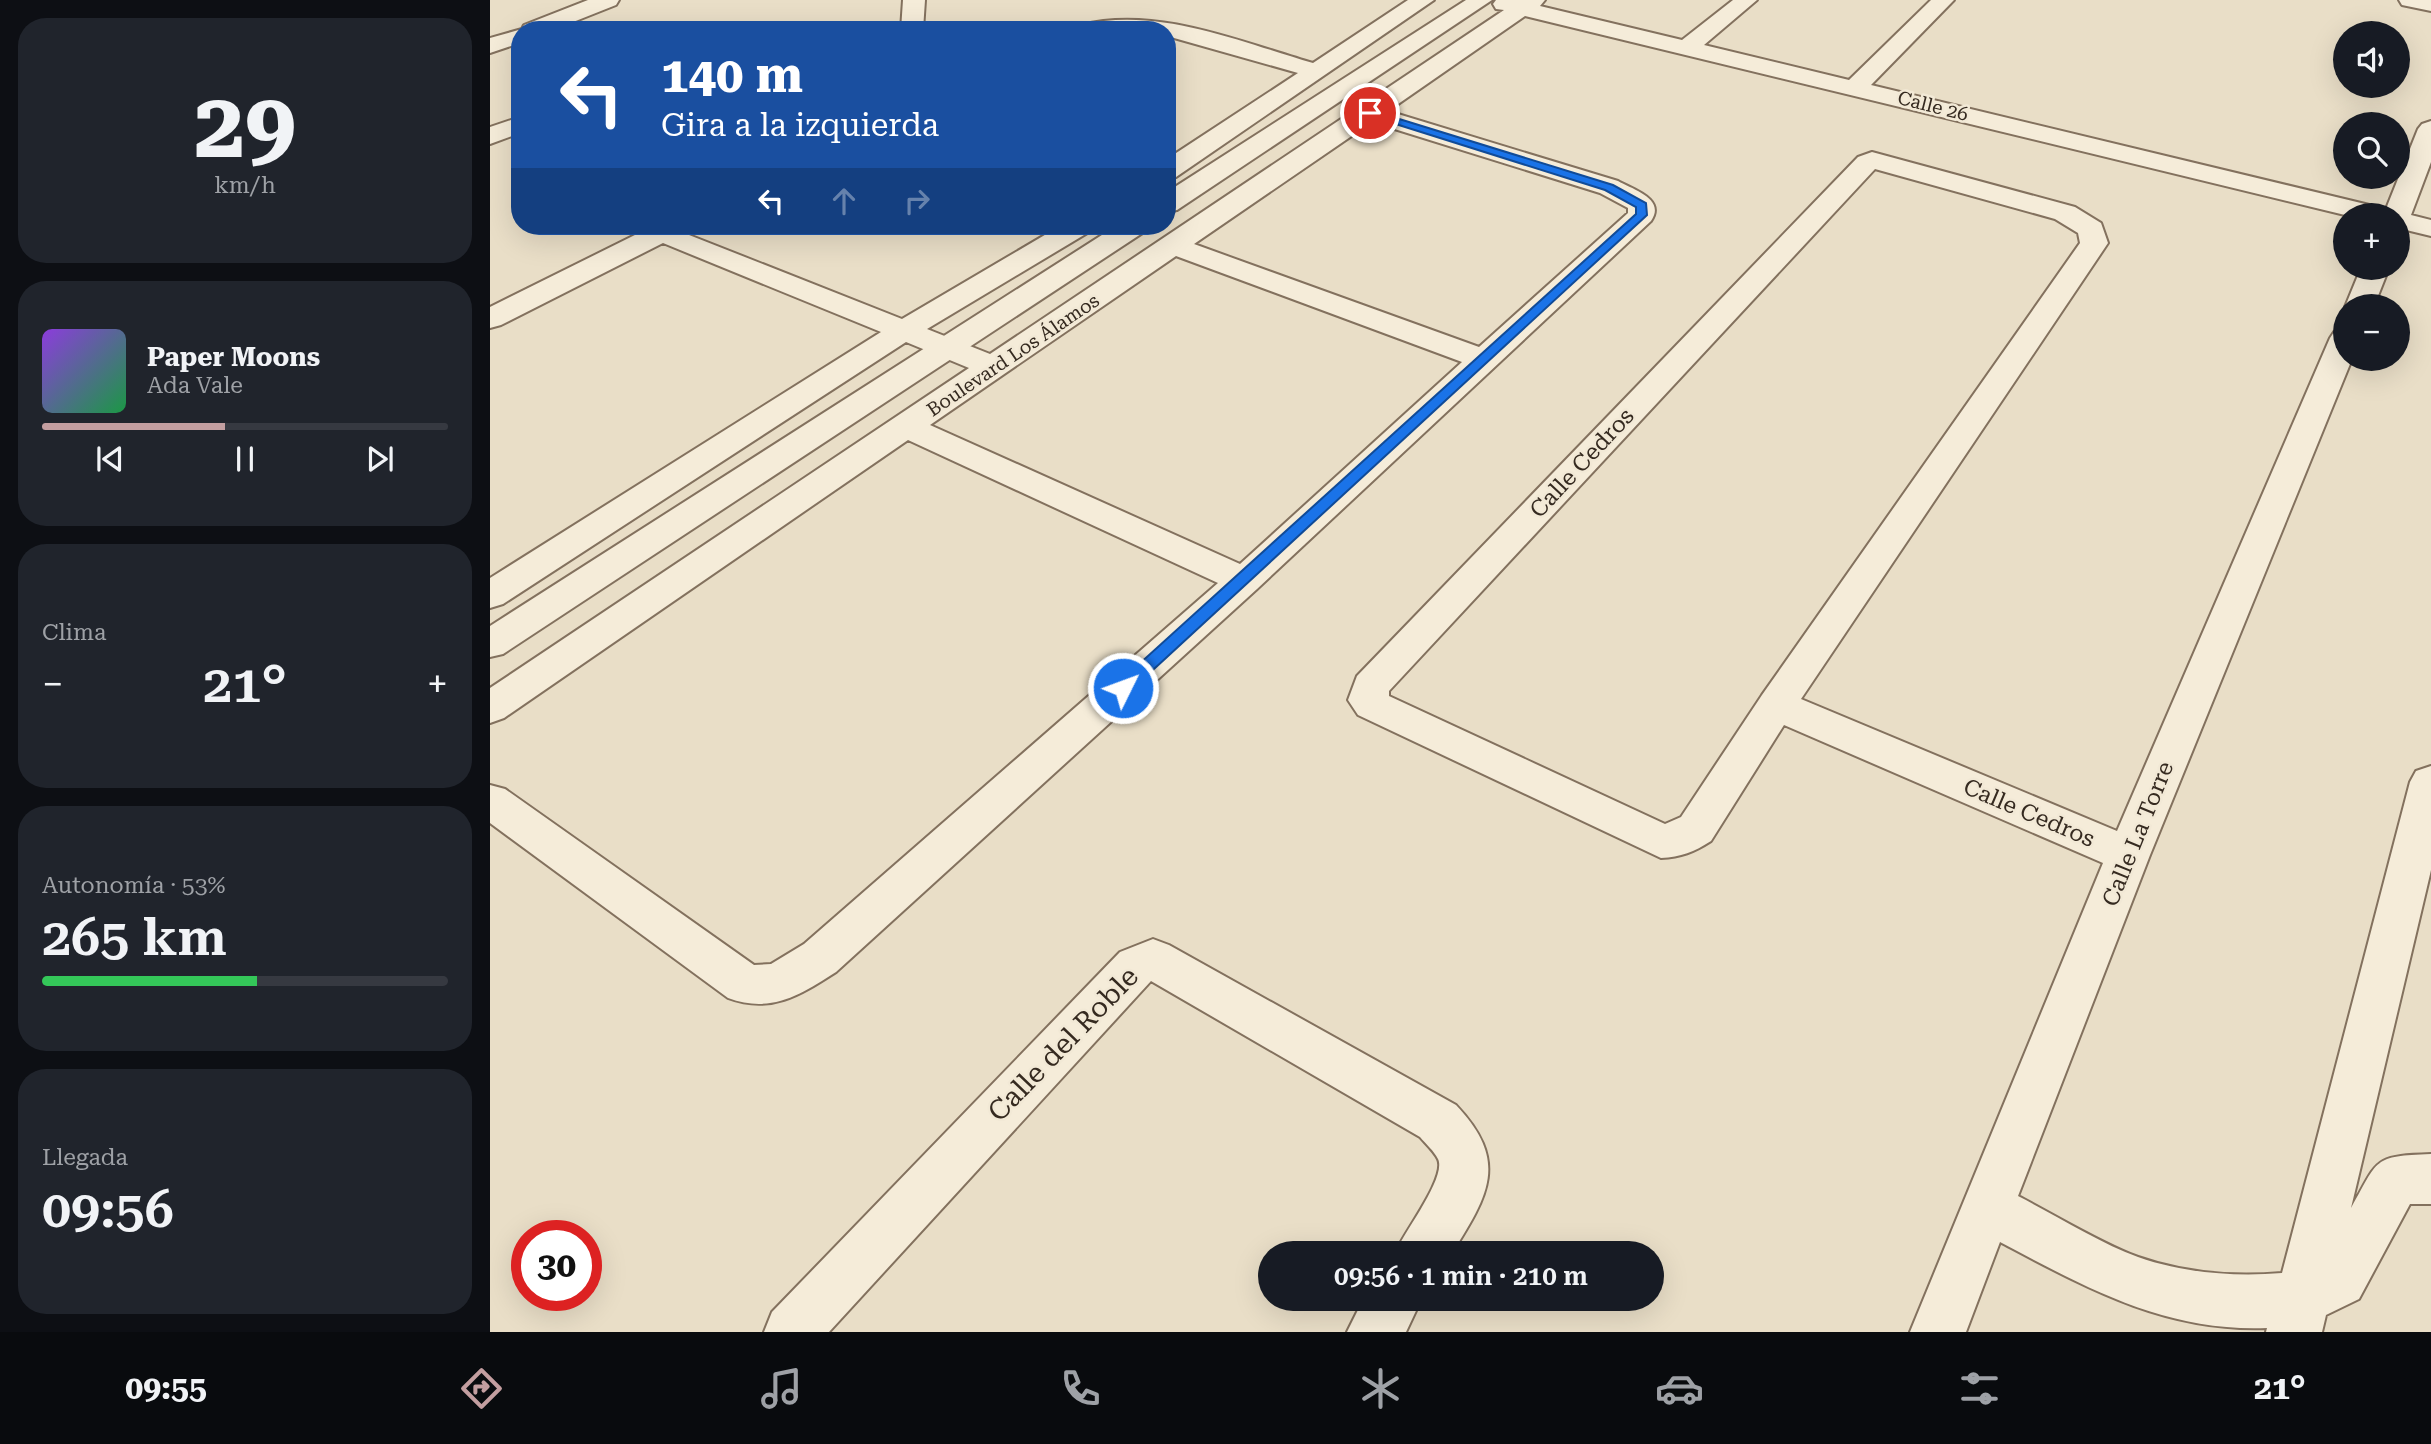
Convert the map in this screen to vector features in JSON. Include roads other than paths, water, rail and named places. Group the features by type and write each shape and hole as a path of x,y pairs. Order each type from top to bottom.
{"street":[{"path":"555,21 608,0"},
{"path":"913,21 914,0"},
{"path":"1176,165 1423,0"},
{"path":"1176,198 1481,0"},
{"name":"Calle 26","path":"1488,0 1528,4 1687,48 2333,204"},
{"path":"1687,48 1746,0"},
{"path":"1856,87 1943,0"},
{"path":"2410,0 2431,4"},
{"name":"Boulevard Los Álamos","path":"490,708 1175,246 1528,4"},
{"path":"1176,31 1317,71"},
{"path":"490,46 511,38"},
{"path":"490,800 744,984 759,987 779,982 820,958 1244,580 1641,215 1642,205 1616,190 1370,113"},
{"path":"490,136 511,128"},
{"path":"2403,203 2431,129"},
{"name":"Calle Cedros","path":"1881,160 2065,213 2091,229 2094,243 1776,705 1696,829 1678,840 1661,841 1380,710 1368,701 1368,692 1867,162 1881,160"},
{"path":"2410,222 2431,228"},
{"path":"490,319 659,235"},
{"path":"681,235 994,367"},
{"path":"490,595 905,330 1064,235"},
{"name":"Boulevard Los Álamos","path":"490,644 1120,235"},
{"path":"1175,246 1484,360"},
{"name":"Calle La Torre","path":"1938,1332 2128,855 2333,367"},
{"path":"906,427 1244,580"},
{"name":"Calle Cedros","path":"1776,705 2128,855"},
{"path":"2298,1315 2431,782"},
{"name":"Calle del Roble","path":"792,1332 1136,966 1153,959 1438,1121 1456,1141 1466,1164 1461,1186 1429,1241"},
{"path":"2298,1315 2340,1280 2395,1180 2431,1179"},
{"path":"1988,1208 2132,1282 2193,1298 2255,1302 2298,1315"},
{"path":"1375,1332 1387,1311"}]}
